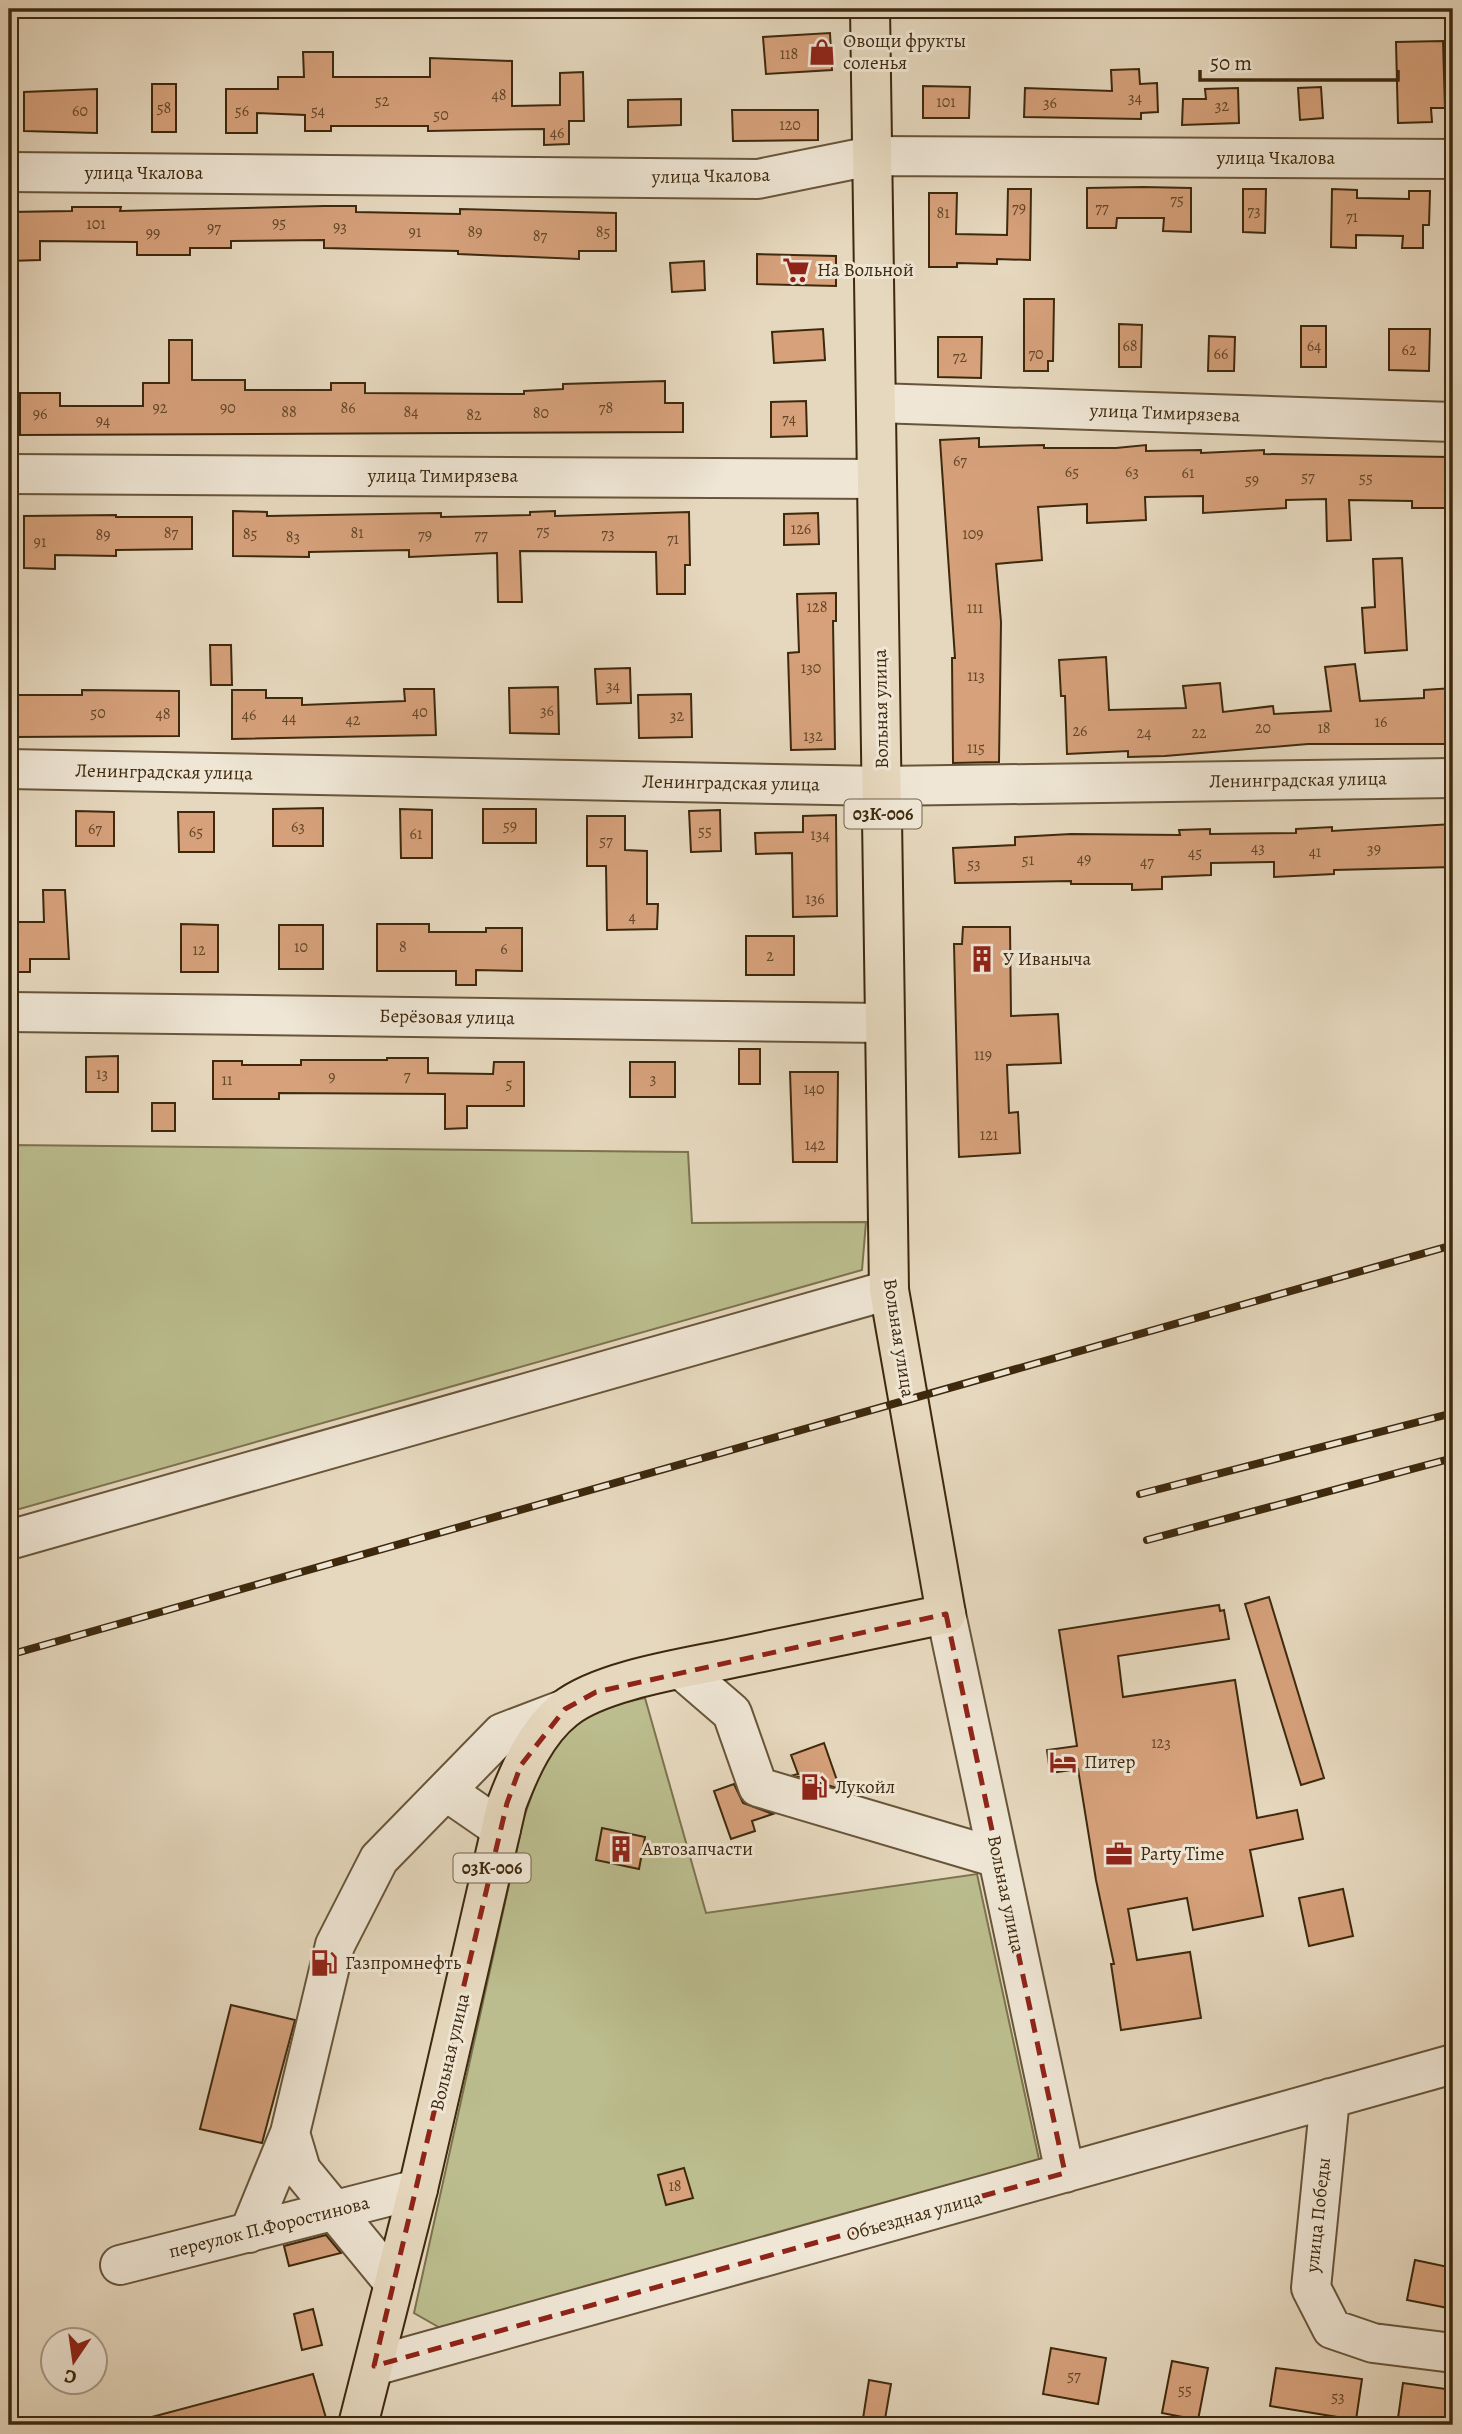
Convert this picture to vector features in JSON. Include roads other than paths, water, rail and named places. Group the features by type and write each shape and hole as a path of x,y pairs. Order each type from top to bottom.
{"main road":[{"name":"Вольная улица","path":"352,2423 374,2366 501,1829 521,1765 545,1730 565,1709 596,1692 681,1669 946,1614 889,1290 870,9"}],"street":[{"name":"улица Чкалова","path":"9,172 758,179 871,156 1453,159"},
{"name":"улица Тимирязева","path":"876,403 1453,422"},
{"name":"улица Тимирязева","path":"9,474 876,479"},
{"name":"Ленинградская улица","path":"9,769 883,786 1453,778"},
{"name":"Берёзовая улица","path":"9,1012 884,1023"},
{"path":"9,1540 889,1290"},
{"name":"Вольная улица","path":"946,1614 1065,2174"},
{"path":"681,1669 732,1713 758,1787 998,1858"},
{"path":"249,2233 290,2133 335,1945 379,1859 502,1733 565,1709"},
{"path":"446,1791 501,1829"},
{"name":"Объездная улица","path":"374,2366 1453,2064"},
{"name":"улица Победы","path":"1330,2098 1311,2288 1332,2329 1373,2343 1453,2353"},
{"path":"290,2133 301,2169 394,2283"},
{"name":"переулок П.Форостинова","path":"120,2264 418,2189"}],"railway":[{"path":"9,1655 1453,1245"},
{"path":"1140,1494 1453,1413"},
{"path":"1147,1540 1453,1458"}],"place":[{"name":"Овощи фрукты соленья","path":"822,52"},
{"name":"На Вольной","path":"796,270"},
{"name":"У Иваныча","path":"982,959"},
{"name":"Питер","path":"1063,1762"},
{"name":"Лукойл","path":"814,1787"},
{"name":"Автозапчасти","path":"621,1849"},
{"name":"Party Time","path":"1119,1854"},
{"name":"Газпромнефть","path":"324,1963"}]}
